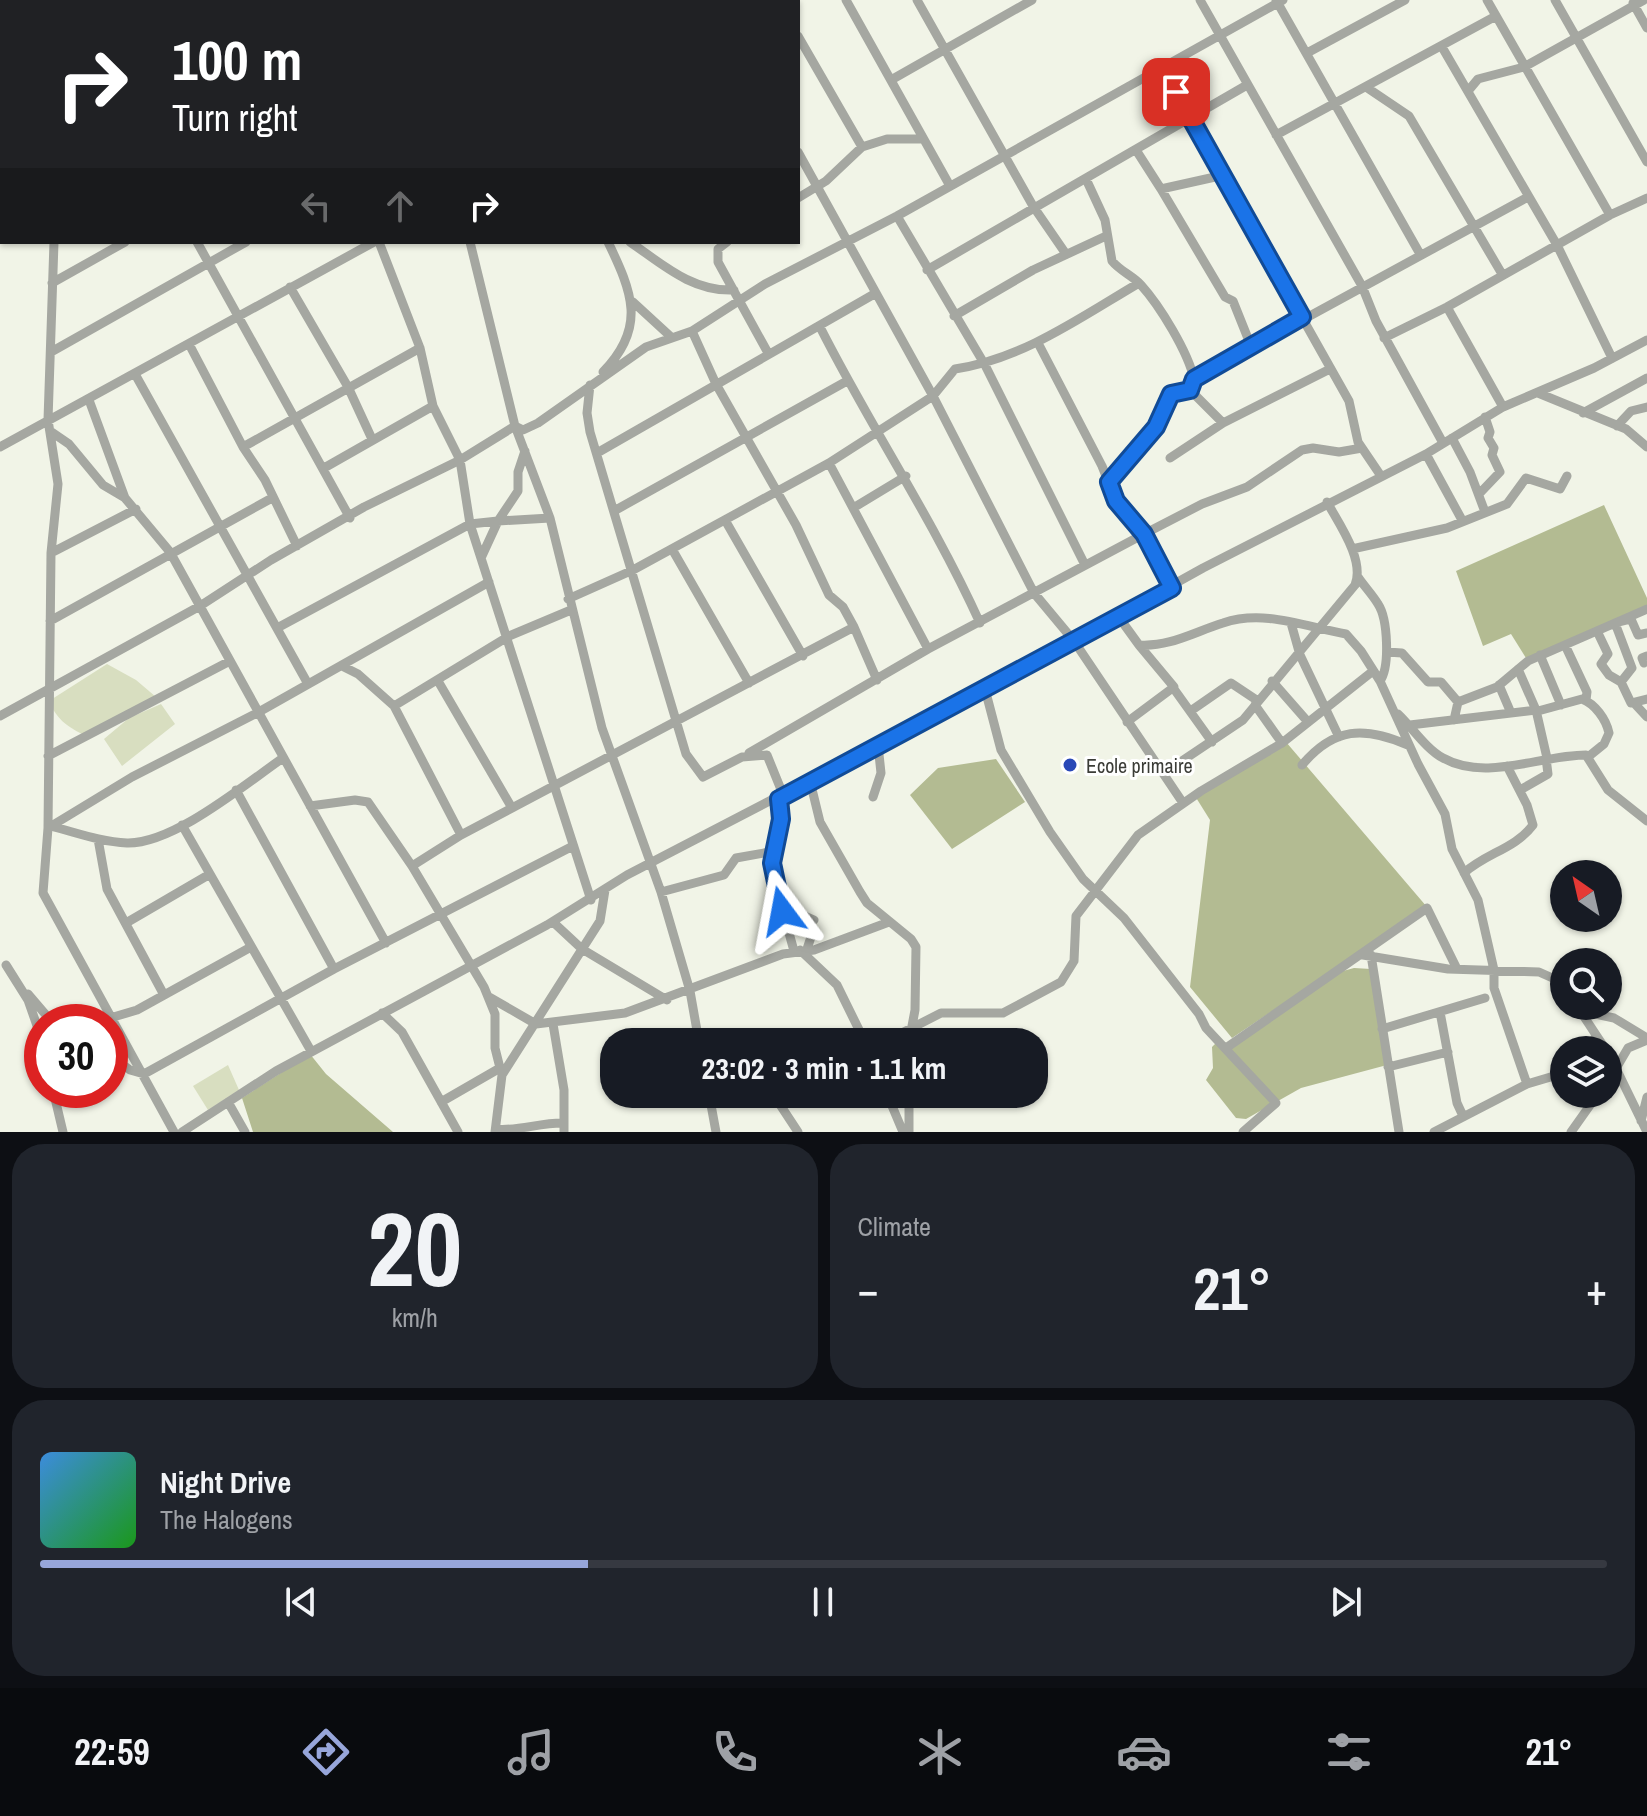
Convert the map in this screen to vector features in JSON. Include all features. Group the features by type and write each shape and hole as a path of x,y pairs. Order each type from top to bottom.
{"street":[{"path":"846,0 950,186"},
{"path":"917,0 1003,155 1066,254"},
{"path":"891,80 1032,0"},
{"path":"1200,0 1362,286 1384,338 1479,494 1485,512"},
{"path":"1307,53 1405,0"},
{"path":"1555,0 1647,162"},
{"path":"0,716 200,606 364,507 460,460 515,426 529,428 646,347 670,336 692,331 740,301 1279,1 1420,254"},
{"path":"1493,2 1496,16 1524,67 1610,215"},
{"path":"1468,91 1478,79 1524,67 1636,2 1647,28"},
{"path":"1276,135 1496,16"},
{"path":"800,39 862,147"},
{"path":"1442,47 1557,245 1612,358"},
{"path":"1161,67 1349,401 1356,437 1381,476"},
{"path":"927,270 1247,85"},
{"path":"1366,87 1406,112 1502,274"},
{"path":"800,197 819,186 862,147 887,139 923,139"},
{"path":"1136,150 1225,297 1233,301 1251,346"},
{"path":"800,155 933,396 1034,593 1074,641 1183,803"},
{"path":"1161,189 1224,175"},
{"path":"1086,179 1101,210 1112,261 1139,283 1186,352 1194,379 1190,390"},
{"path":"1194,379 1302,317 1528,197"},
{"path":"1384,338 1647,198"},
{"path":"897,216 985,365 1085,565"},
{"path":"954,316 1066,254 1106,236"},
{"path":"54,244 48,420 58,484 51,553 48,756 51,828 43,893 102,1004"},
{"path":"52,283 121,244"},
{"path":"198,244 350,518"},
{"path":"51,352 242,244"},
{"path":"0,447 372,244"},
{"path":"377,244 420,348 433,406 460,460 470,524 509,636 571,847 591,900"},
{"path":"470,244 515,426 550,518 568,599 612,758 661,892 690,991 697,1028"},
{"path":"609,244 633,302 670,336"},
{"path":"633,244 686,280 712,289 734,290"},
{"path":"724,244 718,249 717,258 768,353"},
{"path":"568,599 633,570 829,463 933,396 955,369 985,365 1038,343 1139,283"},
{"path":"290,287 348,387 372,439"},
{"path":"597,453 876,293"},
{"path":"633,302 620,350 589,386 587,413 686,754 703,777 928,649 1085,565 1202,504 1247,487 1302,450 1313,448 1339,452 1362,448"},
{"path":"1447,307 1503,407"},
{"path":"820,327 847,381 906,476 980,623"},
{"path":"692,331 716,384 796,525 829,595 843,607 854,627 877,680"},
{"path":"182,1132 311,1051 553,922 651,863 985,689 1327,502 1426,454 1503,407 1647,340"},
{"path":"1038,343 1116,501 1144,534 1172,588"},
{"path":"189,344 243,447 265,480 297,546"},
{"path":"243,447 420,348"},
{"path":"1170,458 1223,423 1330,369"},
{"path":"135,374 224,528 308,684"},
{"path":"1583,413 1647,378"},
{"path":"614,511 847,381"},
{"path":"1109,482 1156,427 1171,394 1190,390"},
{"path":"1190,390 1223,423"},
{"path":"1538,393 1617,426 1647,447"},
{"path":"89,400 125,498"},
{"path":"324,468 433,406"},
{"path":"1617,426 1631,411 1647,407"},
{"path":"1479,494 1500,472 1492,455 1494,448 1488,438 1490,428 1485,417"},
{"path":"50,431 69,444 103,485 125,498 136,509 170,552 386,943"},
{"path":"481,558 498,521 518,491 518,472 525,451"},
{"path":"1426,454 1462,520"},
{"path":"829,463 928,649"},
{"path":"853,508 906,476"},
{"path":"1352,549 1447,528 1512,501 1526,478 1562,489 1567,476"},
{"path":"50,621 170,552 224,528 272,498"},
{"path":"1327,502 1352,549 1358,577 1379,604 1387,652 1386,672 1380,681"},
{"path":"51,553 136,509"},
{"path":"279,627 470,524 550,518"},
{"path":"725,520 803,656"},
{"path":"672,549 749,683"},
{"path":"1164,773 1243,720 1272,681 1300,655 1321,629 1358,577"},
{"path":"51,828 132,777 257,713 489,582"},
{"path":"1458,702 1499,685 1540,655 1647,609"},
{"path":"394,706 509,636 571,610"},
{"path":"1118,616 1192,710 1212,742"},
{"path":"1139,645 1166,644 1240,619 1272,618 1349,636 1380,681 1408,745 1445,814 1448,837 1478,900 1494,970 1494,988 1527,1084"},
{"path":"1615,623 1631,619 1638,635 1647,633"},
{"path":"1291,623 1300,655 1339,737"},
{"path":"1615,623 1632,668 1621,682"},
{"path":"412,866 461,835 612,758 644,737 677,723 854,627"},
{"path":"1597,631 1608,654 1601,664 1609,675 1621,682 1647,717"},
{"path":"1565,645 1587,692 1586,700"},
{"path":"1387,652 1402,653 1428,682 1441,682 1458,702"},
{"path":"1540,655 1561,705"},
{"path":"48,756 230,661"},
{"path":"342,666 358,674 394,706 461,835"},
{"path":"1518,669 1537,710 1548,774 1520,790"},
{"path":"913,1028 949,1012 1003,1013 1061,982 1074,961 1074,920 1138,835 1183,803 1282,743 1373,671"},
{"path":"438,681 512,808"},
{"path":"1272,681 1308,722"},
{"path":"1192,710 1231,683 1256,703 1282,743"},
{"path":"1499,685 1511,713"},
{"path":"985,689 994,729 1006,760 1075,868 1098,890 1226,1048 1276,1103 1250,1130"},
{"path":"1127,722 1174,689"},
{"path":"1634,703 1647,699"},
{"path":"1410,725 1537,710 1586,700"},
{"path":"1393,710 1441,758 1468,767 1507,766 1547,758 1588,757 1604,744 1609,733 1604,719 1586,700"},
{"path":"1454,720 1458,702"},
{"path":"1302,765 1321,743 1363,732 1408,745"},
{"path":"873,797 881,773 878,745"},
{"path":"742,757 767,755 774,766 776,783 782,792 765,805"},
{"path":"1588,757 1608,790 1647,821"},
{"path":"51,828 98,839 137,842 182,825 283,758"},
{"path":"1464,873 1489,854 1517,842 1533,825 1507,766"},
{"path":"810,781 820,822 867,903 911,939 918,956 911,1028"},
{"path":"236,790 334,969"},
{"path":"779,799 781,819 773,875 783,917 800,950 837,985 858,1028"},
{"path":"310,806 355,800 368,802 412,866 471,964 495,1014 495,1048 501,1072 496,1130 507,1131 542,1122 564,1127 564,1090 553,1024"},
{"path":"182,825 311,1051"},
{"path":"98,839 107,889 164,995"},
{"path":"128,1068 144,1074 334,969 571,847"},
{"path":"661,892 724,875 736,858 775,851"},
{"path":"126,923 210,874"},
{"path":"441,1102 501,1072 536,1024 547,1000 600,921 605,890"},
{"path":"1226,1048 1367,955 1427,908 1457,969"},
{"path":"800,950 813,931 802,914"},
{"path":"783,917 802,914 814,920"},
{"path":"553,922 582,949 667,1000"},
{"path":"488,997 536,1024 625,1013 800,950 889,922"},
{"path":"128,1013 251,947"},
{"path":"1367,955 1457,969 1539,972 1550,977"},
{"path":"1367,955 1399,1132"},
{"path":"6,965 36,1004"},
{"path":"20,985 28,1004"},
{"path":"1382,1029 1485,998"},
{"path":"1440,1012 1457,1103 1463,1116"},
{"path":"382,1013 402,1032 458,1132"},
{"path":"1617,1020 1647,1039"},
{"path":"1622,1055 1628,1048 1647,1039"},
{"path":"128,1048 174,1132"},
{"path":"1388,1067 1448,1052"},
{"path":"1434,1132 1527,1084 1550,1077"},
{"path":"1622,1085 1647,1132"},
{"path":"1641,1121 1647,1097"},
{"path":"228,1102 245,1132"},
{"path":"57,1108 63,1132"},
{"path":"712,1108 716,1132"},
{"path":"782,1108 798,1132"},
{"path":"894,1108 906,1132"},
{"path":"906,1132 908,1108"},
{"path":"1571,1132 1587,1108"},
{"path":"1579,1119 1584,1132"}],"green space":[{"path":"1604,505 1647,598 1647,608 1526,658 1511,634 1483,646 1456,571"},
{"path":"107,664 136,680 156,697 82,734 62,721 49,701"},
{"path":"161,704 175,724 122,766 104,739 129,718"},
{"path":"1286,742 1427,907 1232,1038 1190,987 1210,820 1195,796"},
{"path":"996,759 1025,802 952,849 910,795 938,768"},
{"path":"1371,969 1387,1065 1301,1088 1246,1119 1236,1118 1206,1080 1213,1068 1212,1047 1220,1039 1231,1048 1343,971"},
{"path":"310,1054 326,1074 393,1132 253,1132 242,1098"},
{"path":"228,1065 239,1090 208,1110 193,1086"}],"place":[{"name":"Ecole primaire","path":"1070,765"}],"route":[{"path":"782,911 772,863 781,819 779,799 1172,588 1144,534 1116,501 1109,482 1156,427 1171,394 1178,390 1190,390 1194,379 1302,317 1176,92"}]}
